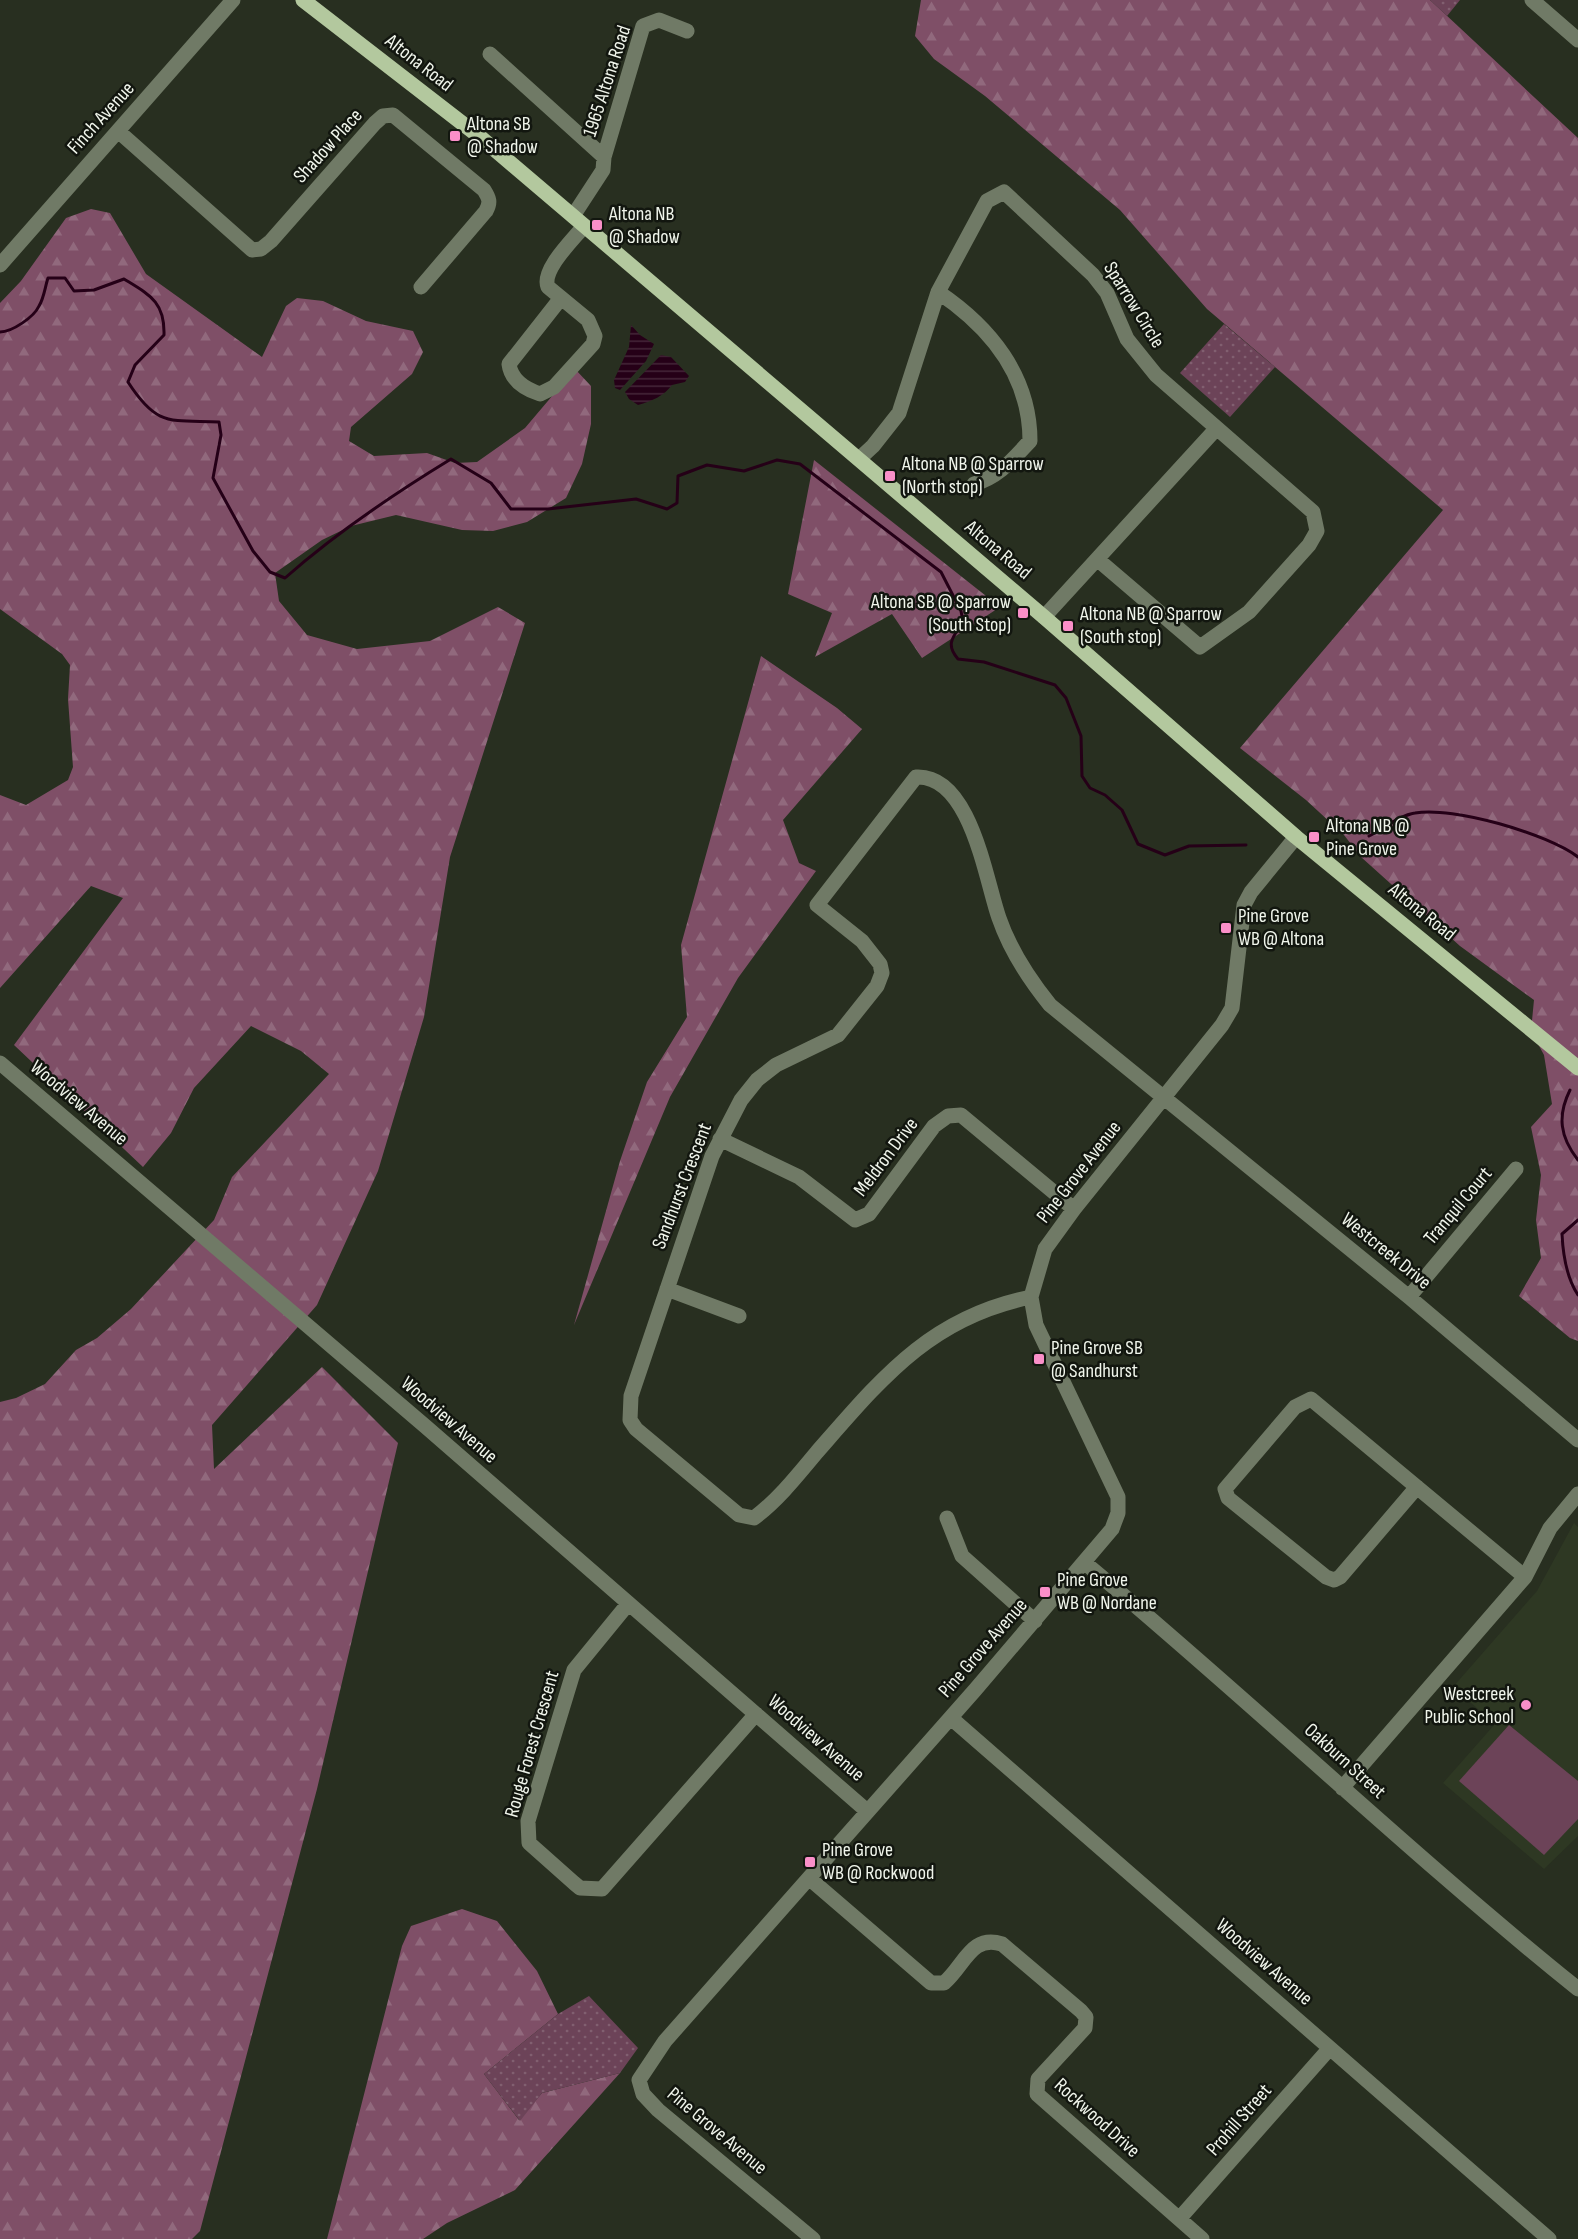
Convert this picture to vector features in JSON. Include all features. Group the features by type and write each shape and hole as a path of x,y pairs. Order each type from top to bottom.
{"main road":[{"name":"Altona Road","path":"303,0 480,137 1044,617 1296,837 1578,1068"}],"street":[{"name":"Finch Avenue","path":"0,265 233,0"},
{"path":"1532,0 1578,40"},
{"name":"1965 Altona Road","path":"561,298 548,287 546,277 579,221 603,170 604,157 643,26 659,20 687,31"},
{"name":"1965 Altona Road","path":"490,54 604,157"},
{"name":"Shadow Place","path":"118,131 252,250 261,249 272,241 375,123 383,116 393,115 484,190 489,197 490,204 486,211 421,287"},
{"name":"Sparrow Circle","path":"859,459 898,413 938,292 987,201 1004,192 1093,274 1107,293 1127,339 1141,358 1216,429"},
{"path":"938,292 991,335 1003,354 1030,416 1030,441 990,479 974,484"},
{"path":"561,298 588,320 595,336 592,344 554,387 540,394 528,390 516,381 510,372 509,364 561,298"},
{"path":"1044,617 1097,559 1216,429 1313,512 1317,522 1317,531 1310,545 1249,612 1200,647 1097,559"},
{"name":"Sandhurst Crescent","path":"1031,1297 963,1320 914,1349 876,1385 776,1500 754,1518 738,1515 636,1429 630,1420 631,1395 668,1289 682,1240 720,1139 741,1100 757,1080 776,1065 838,1035 877,986 882,973 880,964 862,941 817,905 916,777 926,777 953,797 971,824 999,919 1030,980 1050,1005 1165,1098"},
{"name":"Pine Grove Avenue","path":"813,2239 658,2110 643,2094 639,2080 665,2041 951,1718 1085,1563 1117,1520 1118,1497 1036,1325 1031,1297 1045,1249 1074,1209 1210,1041 1232,1008 1244,905 1251,891 1296,837"},
{"name":"Woodview Avenue","path":"2,1069 416,1419 867,1811"},
{"name":"Westcreek Drive","path":"1165,1098 1409,1297 1578,1440"},
{"name":"Meldron Drive","path":"720,1139 799,1177 855,1220 869,1214 934,1126 948,1116 961,1115 1074,1209"},
{"name":"Tranquil Court","path":"1409,1297 1516,1169"},
{"path":"668,1289 739,1316"},
{"path":"1417,1487 1340,1576 1334,1580 1326,1577 1228,1498 1226,1489 1295,1407 1311,1399 1417,1487 1525,1577"},
{"path":"1342,1788 1525,1577 1551,1528 1578,1494"},
{"path":"947,1518 962,1556 1035,1621"},
{"name":"Oakburn Street","path":"1085,1563 1223,1680 1342,1788 1578,1989"},
{"name":"Rouge Forest Crescent","path":"628,1604 574,1670 528,1821 529,1843 567,1877 580,1888 602,1889 756,1714"},
{"name":"Woodview Avenue","path":"951,1718 1549,2239"},
{"name":"Rockwood Drive","path":"810,1879 931,1983 944,1983 979,1942 989,1940 1002,1944 1081,2011 1086,2017 1085,2028 1038,2079 1037,2094 1202,2239"},
{"name":"Prohill Street","path":"1179,2219 1330,2048"}],"shaded area":[{"path":"1430,0 1460,0 1447,16"},
{"path":"1224,324 1275,367 1230,417 1180,373"},
{"path":"631,325 640,335 654,344 646,361 620,390 615,388 614,380 629,347"},
{"path":"661,355 671,357 689,376 685,382 672,385 657,398 638,405 629,399 625,392"},
{"name":"Westcreek Public School","path":"1574,1523 1578,1527 1578,1836 1544,1869 1443,1783 1495,1724 1453,1687 1537,1591"},
{"path":"1509,1725 1578,1781 1578,1819 1544,1855 1459,1781"},
{"path":"589,1996 638,2048 620,2073 542,2093 520,2121 484,2074 558,2014"}],"green space":[{"path":"921,0 1430,0 1578,138 1578,1341 1570,1338 1519,1296 1541,1258 1536,1220 1541,1175 1531,1127 1552,1104 1544,1055 1531,1031 1534,1000 1460,946 1361,857 1344,835 1306,800 1240,748 1443,510 1207,309 1120,210 985,96 934,59 915,36"},
{"path":"91,209 110,213 146,274 262,357 286,306 297,298 323,301 366,321 413,331 423,352 412,374 351,427 349,441 374,456 427,453 455,463 477,462 525,428 575,369 591,386 591,424 582,464 566,498 527,522 493,531 462,530 396,515 351,526 322,540 275,573 279,601 307,635 357,649 430,641 498,607 525,623 450,857 424,1017 378,1171 317,1305 212,1425 214,1469 322,1367 398,1443 317,1789 200,2231 192,2239 0,2239 0,1402 16,1398 45,1384 76,1350 97,1338 131,1309 214,1220 232,1177 329,1074 301,1051 251,1026 194,1088 171,1133 143,1167 14,1045 123,898 91,886 0,988 0,795 26,805 68,780 73,767 68,699 70,665 62,654 0,609 0,303 21,281 66,218"},
{"path":"814,460 1000,607 922,658 892,614 815,657 832,613 788,594"},
{"path":"761,656 837,708 862,729 783,820 799,863 816,871 738,978 670,1097 574,1325 620,1161 647,1082 687,1017 681,945"},
{"path":"462,1909 497,1921 537,1971 558,2014 484,2074 519,2120 542,2093 620,2073 515,2190 447,2223 423,2239 327,2239 402,1946 411,1926"}],"waterway":[{"path":"0,332 16,327 32,315 41,303 48,278 65,278 74,291 94,290 124,279 148,295 159,307 164,324 164,335 135,365 128,382 138,397 156,414 176,420 219,422 221,435 213,478 253,551 270,572 285,578 365,515 451,459 491,483 511,509 548,509 636,499 667,509 677,503 678,476 707,465 744,471 777,460 800,464 941,572 961,611 963,622 951,645 958,659 984,662 1055,685 1066,698 1081,736 1082,776 1090,788 1105,795 1122,810 1138,844 1165,855 1189,846 1246,845"},
{"path":"1369,836 1409,814 1432,812 1452,814 1523,831 1545,839 1578,857"},
{"path":"1570,1090 1563,1109 1562,1126 1567,1143 1578,1160"},
{"path":"1578,1220 1562,1234 1566,1266 1578,1295"}],"place":[{"name":"Altona SB @ Shadow","path":"455,136"},
{"name":"Altona NB @ Shadow","path":"597,225"},
{"name":"Altona NB @ Sparrow (North stop)","path":"890,476"},
{"name":"Altona SB @ Sparrow (South Stop)","path":"1023,613"},
{"name":"Altona NB @ Sparrow (South stop)","path":"1068,626"},
{"name":"Altona NB @ Pine Grove","path":"1314,837"},
{"name":"Pine Grove WB @ Altona","path":"1226,928"},
{"name":"Pine Grove SB @ Sandhurst","path":"1039,1359"},
{"name":"Pine Grove WB @ Nordane","path":"1045,1592"},
{"name":"Westcreek Public School","path":"1526,1705"},
{"name":"Pine Grove WB @ Rockwood","path":"810,1862"}]}
